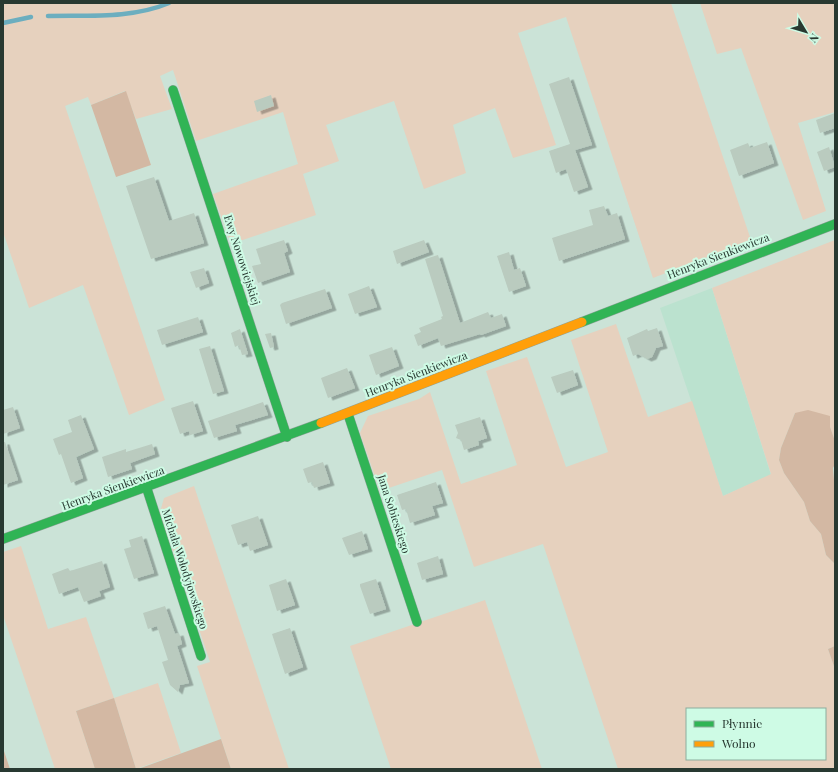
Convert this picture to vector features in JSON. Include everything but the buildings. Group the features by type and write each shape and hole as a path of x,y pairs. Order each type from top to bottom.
{"street":[{"name":"Ewy Nowowiejskiej","path":"173,90 287,437"},
{"name":"Henryka Sienkiewicza","path":"3,539 147,489 348,414 835,224"},
{"name":"Jana Sobieskiego","path":"348,414 417,622"},
{"name":"Michała Wołodyjowskiego","path":"147,489 201,656"}],"shaded area":[{"path":"3,3 671,3 751,240 653,278 566,17 518,33 556,145 513,158 495,108 453,125 466,173 424,189 394,101 326,125 339,161 303,174 316,215 231,244 213,194 298,164 283,112 196,141 173,70 160,76 172,109 136,119 125,91 91,105 88,97 65,106 165,400 129,415 83,285 29,308 3,232"},
{"path":"700,3 835,3 835,112 798,123 826,211 803,220 741,48 717,54"},
{"path":"126,91 151,165 116,177 91,105"},
{"path":"835,240 835,441 830,427 795,413 781,448 779,460 784,473 804,502 810,521 821,534 826,555 835,564 835,646 828,649 835,669 835,769 618,769 543,544 474,567 442,470 380,491 360,433 368,416 419,399 430,392 461,484 517,465 486,371 527,357 566,467 608,452 571,340 616,324 648,417 692,401 723,496 771,474 712,288"},
{"path":"712,288 771,475 723,496 660,308"},
{"path":"808,410 830,416 830,427 835,441 835,464 833,468 835,492 835,564 826,555 821,534 810,521 804,502 784,473 779,460 781,448 795,413"},
{"path":"194,486 289,769 231,769 197,666 210,662 160,512 164,498"},
{"path":"21,546 48,629 86,617 114,698 76,711 95,769 55,769 3,615 3,552"},
{"path":"485,600 542,769 391,769 350,646"},
{"path":"835,646 835,669 828,649"},
{"path":"158,683 181,753 136,769 114,698"},
{"path":"114,698 136,769 95,769 76,711"},
{"path":"221,739 231,769 138,769"},
{"path":"3,748 10,769 3,769"}],"waterway":[{"path":"48,16 125,14 140,12 169,3"},
{"path":"3,23 31,17"}],"traffic: fast":[{"path":"173,90 287,437"},
{"path":"582,322 835,224"},
{"path":"348,414 417,622"},
{"path":"3,539 321,423"},
{"path":"147,489 201,656"}],"traffic: slow":[{"path":"321,423 582,322"}]}
